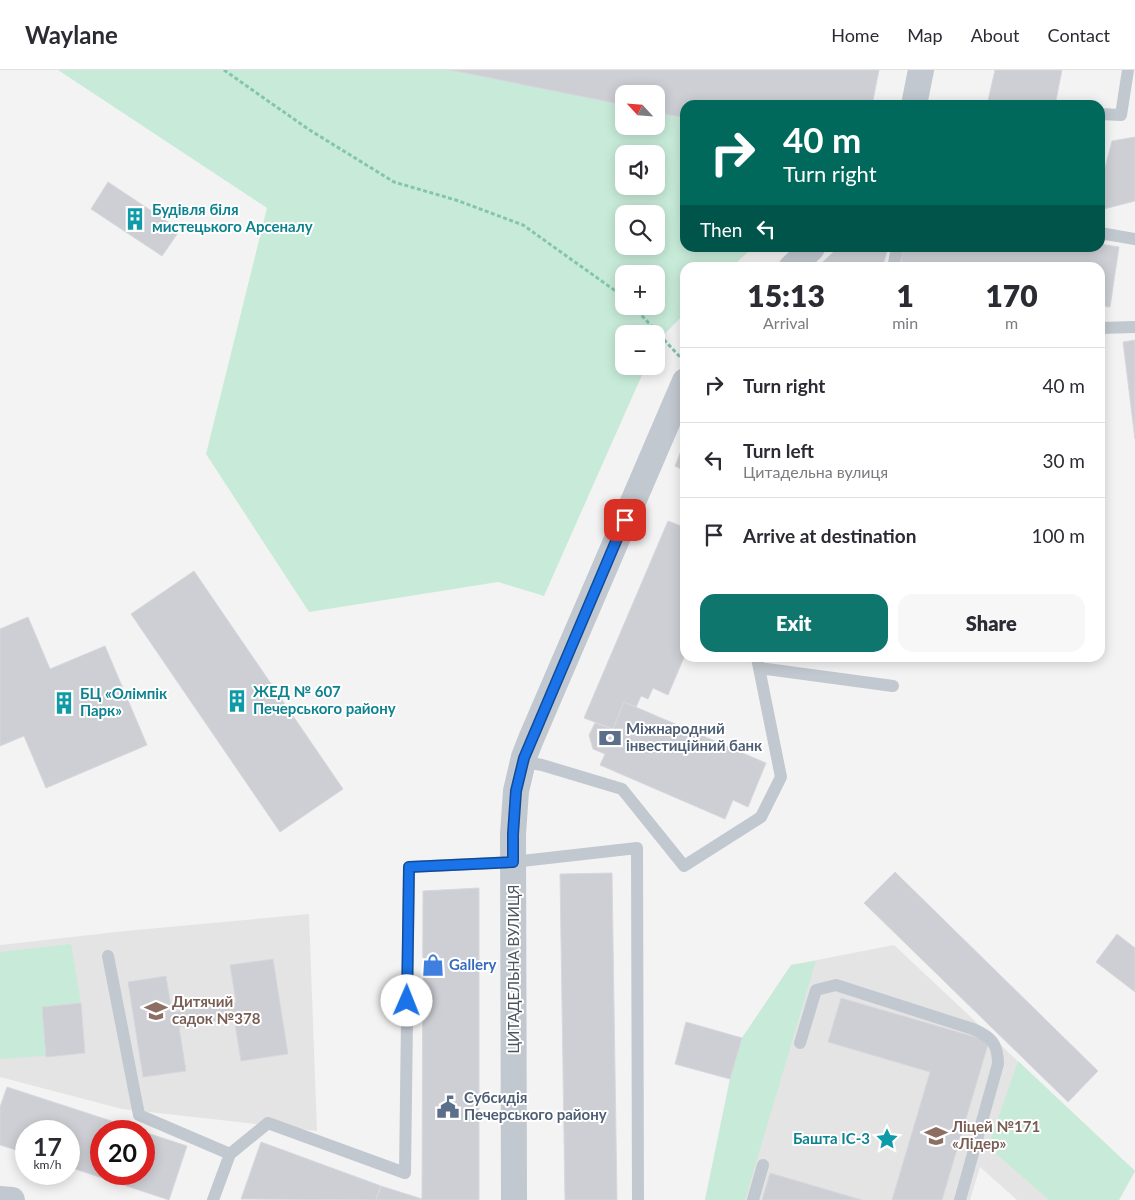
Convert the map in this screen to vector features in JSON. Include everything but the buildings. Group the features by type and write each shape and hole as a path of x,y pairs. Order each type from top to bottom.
{"street":[{"path":"915,100 921,70"},
{"path":"797,262 808,252"},
{"name":"ЦИТАДЕЛЬНА ВУЛИЦЯ","path":"514,1200 513,834 516,791 524,758 680,376"},
{"path":"0,1199 12,1200"}],"lane":[{"path":"1105,114 1121,115 1128,70"},
{"path":"1105,234 1135,239"},
{"path":"1105,328 1135,327"},
{"path":"524,758 531,763 622,789 684,866 761,816 781,778 758,663 893,686"},
{"path":"213,1200 230,1154 268,1123 406,1173 409,867 513,862 637,848 638,1200"},
{"path":"108,956 139,1115 230,1154"},
{"path":"800,1043 816,990 836,985 973,1028 993,1041 998,1052 998,1064 960,1200"},
{"path":"753,1200 763,1165"}],"path":[{"path":"224,70 308,129 394,182 456,200 523,225 615,291"},
{"path":"640,315 680,365"}],"shaded area":[{"name":"Дитячий садок №378","path":"309,914 317,1131 122,1109 0,1077 0,945"},
{"path":"894,945 1135,1171 1119,1200 1017,1200 980,1167 970,1200 705,1200 730,1079 742,1038 791,965"}],"green space":[{"path":"58,70 879,70 873,100 680,100 680,252 748,252 737,262 680,262 680,318 665,334 665,325 615,325 615,375 642,375 544,596 498,582 309,612 206,454 267,208"},
{"path":"71,944 81,1003 85,1053 0,1059 0,952"},
{"path":"816,961 745,1200 705,1200 730,1079 742,1038 791,965"},
{"path":"1018,1061 1135,1171 1119,1200 1049,1200 988,1147"}],"place":[{"name":"Будівля біля мистецького Арсеналу","path":"135,219"},
{"name":"ЖЕД № 607 Печерського району","path":"237,701"},
{"name":"БЦ «Олімпік Парк»","path":"64,703"},
{"name":"Міжнародний інвестиційний банк","path":"610,738"},
{"name":"Gallery","path":"433,965"},
{"name":"Дитячий садок №378","path":"156,1011"},
{"name":"Субсидія Печерського району","path":"448,1107"},
{"name":"Ліцей №171 «Лідер»","path":"936,1136"},
{"name":"Башта ІС-3","path":"887,1139"}],"route":[{"path":"407,1001 409,867 513,862 516,791 524,758 625,520"}]}
